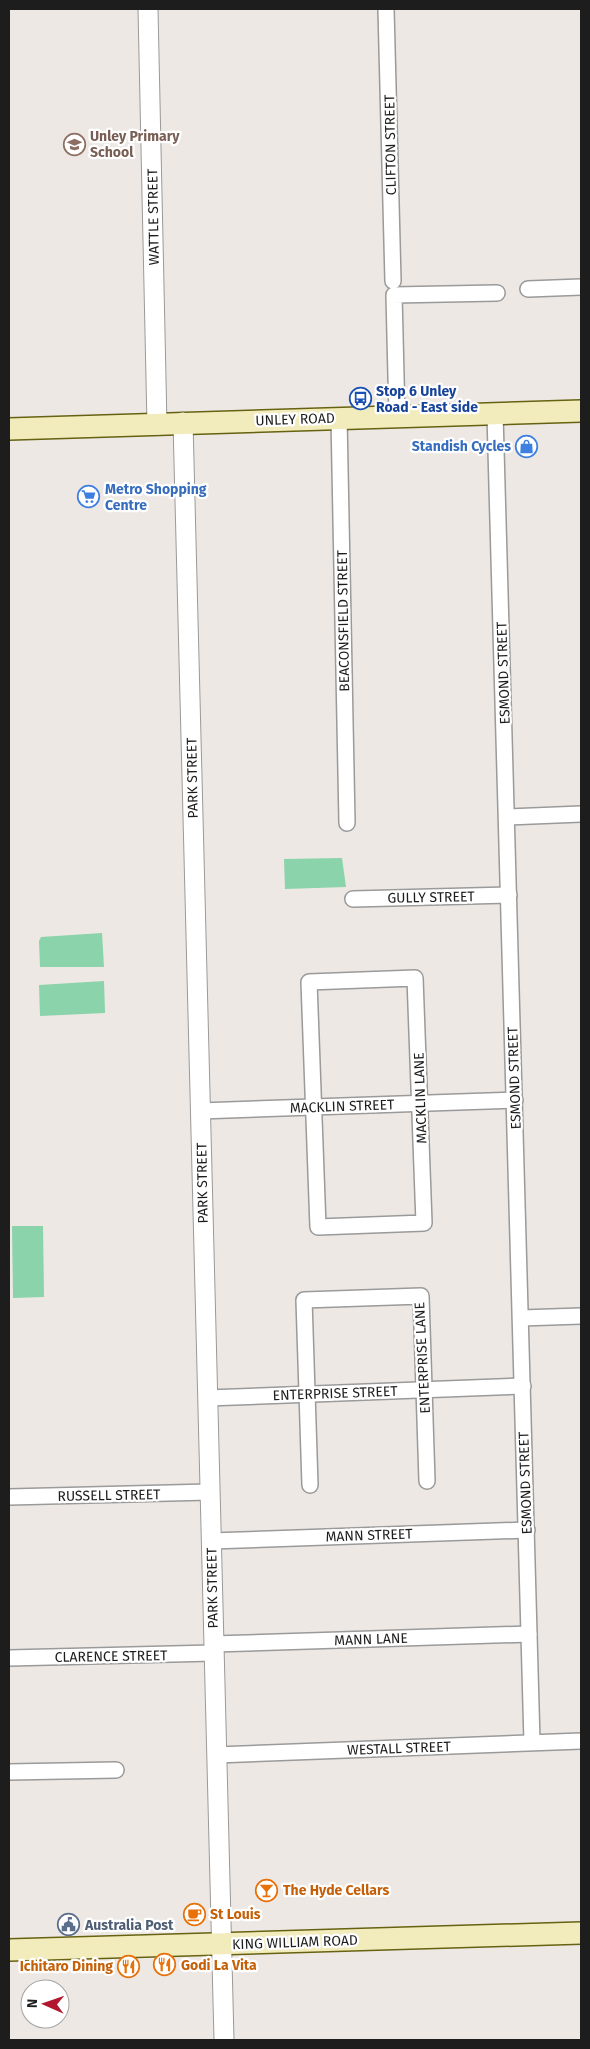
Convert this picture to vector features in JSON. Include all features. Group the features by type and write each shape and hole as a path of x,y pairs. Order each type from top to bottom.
{"main road":[{"name":"UNLEY ROAD","path":"9,429 157,425 183,422 581,411"},
{"name":"KING WILLIAM ROAD","path":"9,1950 581,1934"}],"street":[{"name":"WATTLE STREET","path":"148,9 157,425"},
{"name":"CLIFTON STREET","path":"386,9 396,417"},
{"path":"528,289 581,287"},
{"path":"393,288 497,293"},
{"name":"ESMOND STREET","path":"495,414 532,1742"},
{"name":"BEACONSFIELD STREET","path":"339,418 347,823"},
{"name":"PARK STREET","path":"183,422 220,1944 224,2040"},
{"path":"507,817 581,814"},
{"name":"GULLY STREET","path":"353,899 509,895"},
{"name":"MACKLIN LANE","path":"415,978 424,1223 318,1227 314,1107 309,982 415,978"},
{"name":"MACKLIN STREET","path":"200,1110 514,1100"},
{"name":"ENTERPRISE LANE","path":"310,1485 304,1300 421,1296 427,1481"},
{"path":"520,1318 581,1316"},
{"name":"ENTERPRISE STREET","path":"207,1398 522,1386"},
{"name":"RUSSELL STREET","path":"9,1497 209,1492"},
{"name":"MANN STREET","path":"211,1540 526,1530"},
{"name":"MANN LANE","path":"213,1649 529,1634"},
{"name":"CLARENCE STREET","path":"9,1658 213,1649"},
{"name":"WESTALL STREET","path":"216,1755 581,1741"},
{"path":"9,1772 116,1770"}],"green space":[{"path":"342,858 346,887 285,889 284,859"},
{"path":"102,933 104,967 40,967 39,941 41,937"},
{"path":"104,981 105,1013 40,1016 39,985"},
{"path":"12,1226 43,1226 44,1297 13,1298"}],"place":[{"name":"Unley Primary School","path":"74,144"},
{"name":"Stop 6 Unley Road - East side","path":"360,399"},
{"name":"Standish Cycles","path":"527,446"},
{"name":"Metro Shopping Centre","path":"89,497"},
{"name":"The Hyde Cellars","path":"267,1890"},
{"name":"St Louis","path":"194,1914"},
{"name":"Australia Post","path":"69,1925"},
{"name":"Godi La Vita","path":"165,1965"},
{"name":"Ichitaro Dining","path":"129,1966"}]}
